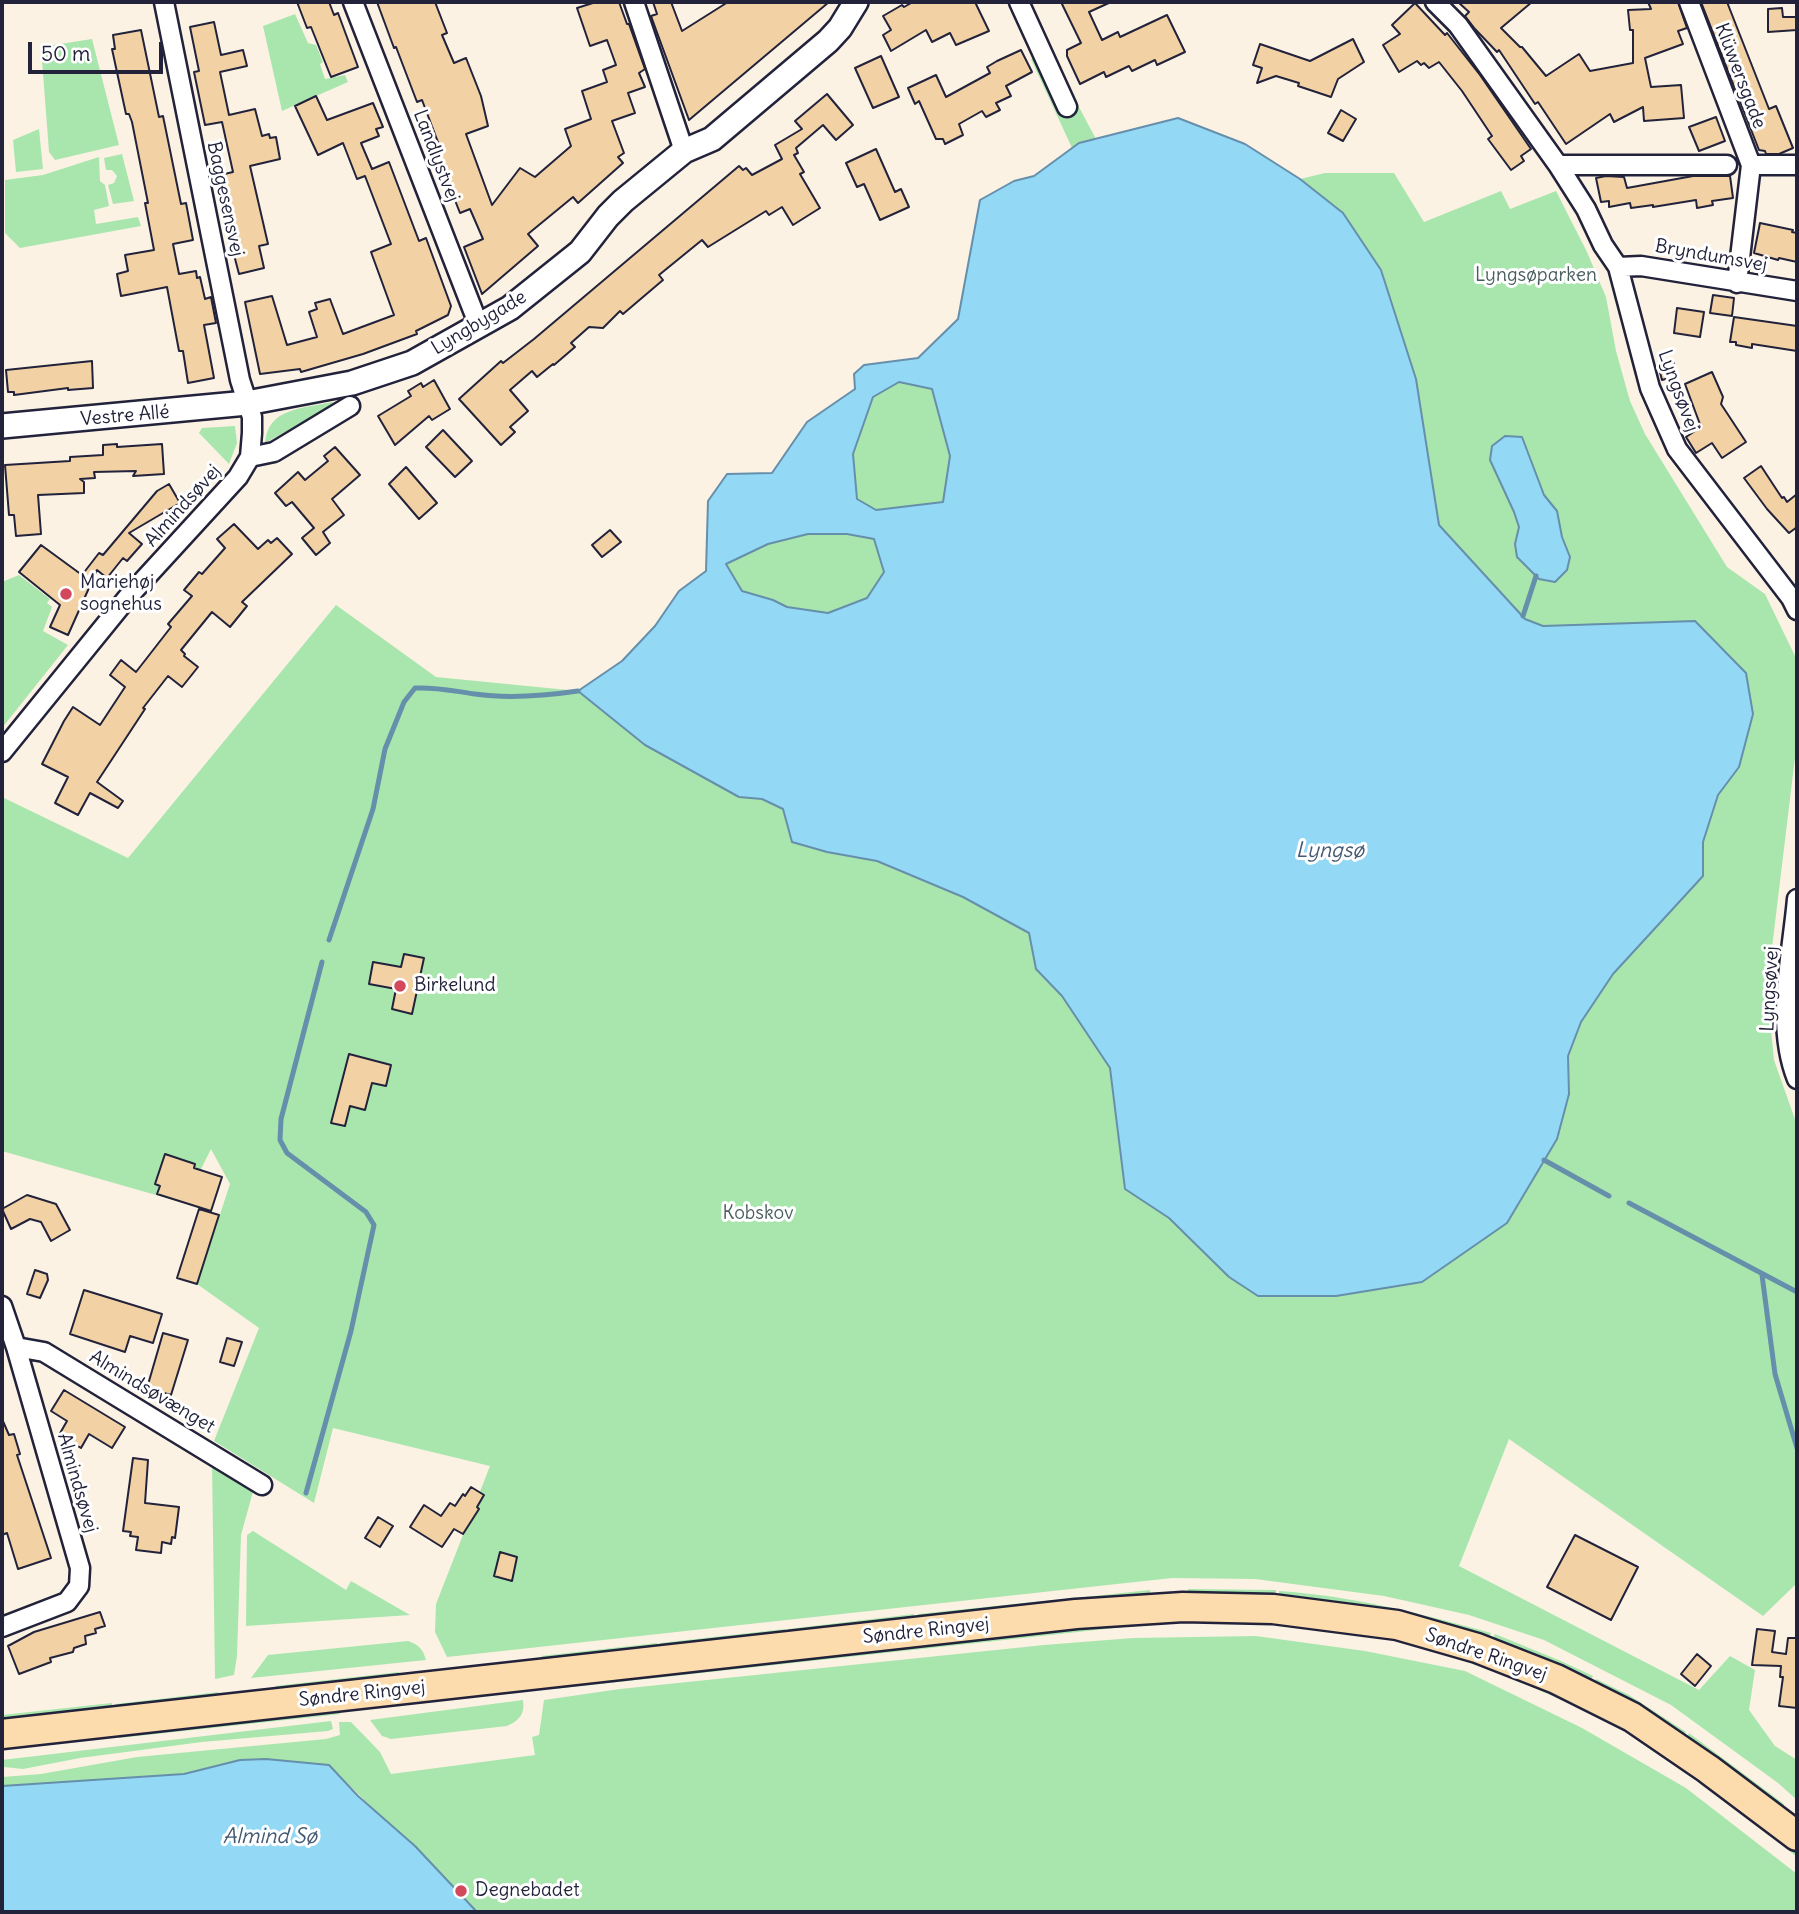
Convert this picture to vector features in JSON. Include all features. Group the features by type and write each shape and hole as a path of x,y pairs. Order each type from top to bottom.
{"main road":[{"name":"Søndre Ringvej","path":"2,1734 1076,1614 1183,1607 1273,1609 1396,1625 1477,1647 1556,1679 1632,1717 1708,1769 1797,1836"}],"street":[{"name":"Baggesensvej","path":"164,2 240,380 247,403"},
{"name":"Landlystvej","path":"353,2 479,326"},
{"path":"634,2 684,151"},
{"name":"Lyngbygade","path":"247,403 339,385 412,363 510,308 580,252 622,201 684,151 712,139 828,41 840,28 856,2"},
{"path":"1019,2 1067,107"},
{"name":"Lyngsøvej","path":"1435,2 1458,24 1558,165 1618,267 1650,388 1677,449 1791,598 1797,610"},
{"name":"Klüwersgade","path":"1689,2 1751,165 1737,283"},
{"path":"1558,165 1727,165"},
{"path":"1751,165 1797,165"},
{"name":"Bryndumsvej","path":"1618,267 1641,266 1797,291"},
{"name":"Vestre Allé","path":"2,426 247,403"},
{"path":"247,403 252,425 250,457 274,452 350,406"},
{"name":"Almindsøvej","path":"2,752 128,597 238,477 250,457"},
{"name":"Lyngsøvej","path":"1797,899 1785,1025 1797,1080"},
{"name":"Almindsøvej","path":"2,1306 80,1568 79,1586 67,1602 2,1627"},
{"name":"Almindsøvænget","path":"16,1347 44,1352 262,1485"}],"green space":[{"path":"295,14 308,43 316,45 323,62 320,64 325,79 345,75 348,82 282,111 263,26"},
{"path":"92,39 119,145 55,160 49,152 41,47"},
{"path":"1050,53 1096,139 1079,143 1072,148 1031,59"},
{"path":"39,129 43,169 16,172 13,140"},
{"path":"122,154 134,201 113,204 108,185 114,183 117,176 112,170 106,170 104,158"},
{"path":"99,157 100,181 105,185 109,206 94,210 96,224 138,217 141,226 20,248 5,233 5,180 43,175"},
{"name":"Kobskov","path":"1325,173 1394,173 1424,222 1501,191 1510,209 1556,191 1606,297 1616,351 1630,401 1645,434 1727,567 1765,594 1795,656 1797,741 1767,989 1774,1060 1797,1125 1797,1583 1763,1616 1509,1439 1459,1566 1699,1690 1730,1656 1755,1670 1749,1710 1775,1746 1797,1760 1797,1800 1778,1783 1671,1705 1544,1640 1469,1615 1384,1596 1255,1579 1172,1578 447,1657 435,1632 436,1604 490,1466 333,1428 314,1503 214,1441 259,1328 197,1284 230,1184 211,1149 184,1203 2,1151 2,797 128,858 336,605 436,677 578,691 645,745 739,797 762,799 783,809 792,842 827,852 877,861 963,897 1029,933 1036,969 1062,996 1110,1068 1125,1189 1169,1218 1229,1277 1336,1296 1423,1282 1507,1223 1557,1139 1569,1094 1568,1056 1581,1022 1613,974 1703,876 1703,842 1718,795 1739,767 1696,621 1543,626 1525,619 1439,525 1416,379 1343,213 1300,179","holes":["1522,437 1544,495 1557,511 1562,537 1570,557 1539,578 1517,556 1515,544 1519,527 1490,460"]},
{"path":"899,382 932,388 950,456 943,502 876,510 857,500 853,454 873,397"},
{"path":"332,402 335,404 265,443 273,422 280,416"},
{"path":"235,426 237,443 229,464 199,433 202,428"},
{"path":"808,534 847,534 875,539 884,572 867,598 828,613 787,607 742,591 725,564 768,544"},
{"path":"19,575 50,599 47,603 52,607 43,631 68,645 2,728 2,582"},
{"path":"212,1463 254,1488 241,1535 234,1675 215,1679"},
{"path":"253,1531 346,1590 351,1581 410,1615 246,1626 247,1535"},
{"path":"1188,1589 1276,1590 1276,1596 1196,1594"},
{"path":"1150,1590 1150,1596 1048,1606 1047,1601"},
{"path":"1279,1591 1386,1606 1491,1633 1489,1639 1279,1597"},
{"path":"1043,1601 1044,1606 918,1620 918,1614"},
{"path":"914,1614 914,1620 789,1634 788,1629"},
{"path":"1127,1622 1133,1626 554,1689 556,1685"},
{"path":"785,1629 785,1634 661,1648 660,1643"},
{"path":"1495,1634 1593,1676 1590,1682 1492,1640"},
{"path":"1256,1636 1365,1651 1465,1671 1582,1728 1686,1788 1797,1874 1797,1912 477,1912 329,1765 266,1759 240,1760 184,1774 2,1786 2,1777 41,1774 137,1757 326,1739 340,1735 339,1722 351,1722 380,1752 391,1774 535,1755 532,1737 539,1735 544,1700 620,1689 1044,1645 1133,1638"},
{"path":"408,1641 420,1648 426,1660 251,1678 268,1655"},
{"path":"657,1643 657,1648 545,1659 541,1656"},
{"path":"399,1672 400,1677 276,1690 275,1686"},
{"path":"1596,1679 1629,1695 1686,1732 1684,1736 1594,1684"},
{"path":"1535,1680 1622,1723 1673,1760 1609,1721 1532,1687"},
{"path":"519,1688 524,1692 367,1709 371,1705"},
{"path":"219,1692 214,1697 116,1709 116,1704"},
{"path":"523,1700 521,1716 507,1726 391,1739 382,1736 370,1720"},
{"path":"112,1703 112,1709 2,1722 2,1715"},
{"path":"329,1709 341,1714 119,1738 118,1732"},
{"path":"331,1721 333,1729 328,1731 202,1742 80,1758 23,1769 4,1767 2,1771 2,1760"},
{"path":"1689,1733 1784,1804 1783,1806 1687,1738"},
{"path":"1705,1784 1797,1851 1797,1857"}],"water":[{"name":"Lyngsø","path":"1178,118 1245,144 1300,179 1343,213 1381,270 1416,379 1439,525 1525,619 1543,626 1695,621 1746,673 1753,714 1739,767 1718,795 1703,842 1703,876 1613,974 1581,1022 1568,1056 1569,1094 1557,1139 1507,1223 1422,1282 1336,1296 1258,1296 1229,1277 1169,1218 1125,1189 1110,1068 1062,996 1036,969 1029,933 963,897 877,861 827,852 792,842 783,809 762,799 739,797 645,745 578,691 622,661 655,626 679,591 706,571 708,501 727,474 772,473 807,422 855,389 854,374 864,365 918,358 958,319 980,200 1014,181 1034,176 1079,143","holes":["899,382 932,389 950,456 943,502 876,510 857,499 853,454 873,397","808,534 847,534 874,539 884,572 867,598 828,613 787,607 742,591 726,564 768,544"]},
{"path":"1505,436 1522,437 1544,495 1557,511 1562,537 1570,557 1567,570 1555,582 1539,579 1517,557 1515,544 1519,527 1490,460 1492,446"},
{"name":"Almind Sø","path":"266,1759 329,1765 358,1796 415,1846 477,1912 2,1912 2,1786 184,1774 240,1760"}],"building":[{"path":"297,2 329,2 334,15 338,13 358,67 331,77 311,27 307,28"},
{"path":"377,2 435,2 447,33 442,35 454,63 466,58 481,96 488,126 466,134 492,205 520,168 535,177 571,146 565,129 591,119 582,91 607,82 603,70 616,65 607,40 590,46 577,8 596,2 619,2 629,24 645,69 639,73 645,87 628,93 635,113 612,121 624,153 618,157 623,163 578,203 573,197 528,234 538,246 482,294 464,247 483,239 470,209 460,213 436,152 441,150 422,100 417,102"},
{"path":"653,2 671,2 682,31 728,2 829,2 689,120 651,16 657,14"},
{"path":"913,2 975,2 989,31 956,45 950,33 932,42 926,30 891,51 883,35 891,30 883,16"},
{"path":"1061,2 1111,2 1089,12 1102,40 1118,32 1120,37 1167,15 1185,52 1157,65 1155,60 1132,71 1129,66 1106,77 1104,72 1080,84 1067,56 1067,50 1081,43"},
{"path":"1458,2 1532,2 1501,28 1522,47 1546,76 1579,54 1590,71 1633,63 1633,30 1630,30 1628,10 1651,9 1648,2 1678,2 1687,28 1678,31 1683,44 1645,58 1651,87 1681,85 1684,118 1644,121 1643,107 1614,122 1610,114 1566,144 1499,50 1497,52 1475,29 1465,16 1469,12"},
{"path":"1701,2 1727,2 1769,109 1776,106 1793,148 1779,154 1766,154 1765,151 1759,150"},
{"path":"1415,3 1445,35 1447,33 1531,149 1521,156 1524,161 1511,170 1488,139 1492,136 1462,91 1439,62 1429,68 1417,61 1399,72 1383,45 1400,34 1392,25"},
{"path":"1782,8 1783,17 1797,17 1797,30 1768,32 1768,9"},
{"path":"214,22 221,55 243,50 247,66 220,72 229,115 255,109 262,136 269,134 270,138 276,137 280,159 250,166 268,244 259,246 264,268 239,274 220,175 233,172 222,122 205,125 194,72 199,71 190,27"},
{"path":"141,30 159,117 163,116 181,204 186,203 193,240 173,244 179,274 196,271 205,299 211,297 216,323 204,325 214,378 188,383 167,287 121,296 117,274 128,271 125,255 154,250 132,122 129,114 126,114 112,49 115,49 113,35"},
{"path":"1353,39 1364,62 1338,79 1331,97 1276,76 1257,83 1262,68 1253,65 1260,44 1310,61"},
{"path":"1021,50 1032,72 1006,86 1011,96 996,103 1000,110 986,117 982,111 959,124 963,135 945,144 943,139 936,139 919,101 915,104 908,88 936,75 946,97 990,73 987,67"},
{"path":"881,56 899,97 873,108 855,68"},
{"path":"827,94 853,125 836,140 823,125 796,148 798,153 794,155 804,172 800,174 820,208 793,225 782,207 769,215 766,211 708,247 702,240 659,275 663,280 623,314 620,311 603,328 589,327 571,343 575,347 554,365 537,377 532,371 510,390 528,411 510,427 515,432 501,445 459,399 501,361 503,363 534,339 739,166 743,170 746,168 752,175 782,159 775,145 802,129 795,121"},
{"path":"316,96 327,120 373,103 383,127 376,129 379,136 361,143 372,169 389,162 419,241 426,238 451,306 448,315 416,331 417,334 363,354 301,372 300,369 260,374 245,302 272,296 287,345 317,337 309,312 317,309 315,303 330,299 343,334 394,315 371,252 391,244 365,176 357,179 343,143 318,155 295,106"},
{"path":"1341,110 1356,119 1343,141 1328,133"},
{"path":"1716,117 1725,141 1699,151 1689,127"},
{"path":"876,149 895,192 901,189 909,207 880,220 864,184 857,187 846,163"},
{"path":"1693,176 1730,176 1733,198 1712,201 1713,205 1697,208 1696,200 1653,207 1631,208 1630,203 1609,207 1609,201 1601,202 1596,178 1624,177 1627,188"},
{"path":"1760,223 1797,233 1797,262 1754,253"},
{"path":"1713,295 1734,298 1732,316 1710,313"},
{"path":"1677,308 1704,312 1700,337 1674,333"},
{"path":"1734,317 1797,326 1797,351 1752,344 1752,348 1730,342"},
{"path":"92,361 93,388 68,388 14,395 14,392 8,392 6,370"},
{"path":"1673,361 1677,376 1662,380 1658,365"},
{"path":"1712,372 1723,397 1721,404 1746,442 1722,458 1712,443 1696,453 1686,437 1701,427 1685,384"},
{"path":"434,380 450,409 432,420 429,416 395,445 378,416 411,396 408,391 421,383 423,387"},
{"path":"443,430 472,461 455,477 426,447"},
{"path":"117,444 117,447 162,444 164,474 133,476 136,471 94,472 95,478 80,479 84,482 84,493 38,495 41,534 16,536 14,515 9,515 5,465 70,461 70,457 103,455 103,445"},
{"path":"335,447 360,475 332,499 344,515 323,532 330,543 316,555 302,538 314,528 292,502 286,506 275,493 298,472 305,480 328,461 324,456"},
{"path":"1761,466 1787,502 1797,494 1797,527 1789,533 1744,478"},
{"path":"406,467 437,503 419,519 389,484"},
{"path":"169,484 180,503 129,533 142,544 127,561 123,558 107,578 97,570 68,635 50,627 60,605 19,572 41,545 82,575 99,553 103,555 157,491"},
{"path":"234,524 258,549 268,540 271,543 277,538 292,554 242,602 247,606 230,627 212,612 181,650 184,656 198,667 182,687 168,676 143,708 145,709 97,782 123,801 118,808 90,793 78,815 55,803 68,777 42,764 64,721 73,707 100,725 125,687 110,675 121,660 136,672 171,627 168,624 192,596 184,590 225,548 217,539"},
{"path":"610,530 621,542 602,557 592,545"},
{"name":"Birkelund","path":"404,954 424,958 412,1014 392,1009 396,989 369,984 373,962 401,967"},
{"path":"349,1054 391,1065 386,1086 372,1083 365,1110 350,1106 345,1126 331,1123"},
{"path":"165,1154 195,1164 194,1168 222,1177 211,1211 157,1194 160,1186 155,1184"},
{"path":"27,1195 56,1204 70,1230 51,1241 41,1222 30,1219 11,1229 2,1209"},
{"path":"199,1209 219,1215 197,1284 177,1278"},
{"path":"35,1270 47,1274 48,1280 40,1298 27,1294"},
{"path":"84,1290 162,1314 153,1343 130,1336 125,1352 70,1334"},
{"path":"163,1333 188,1340 171,1395 147,1388"},
{"path":"227,1338 242,1342 234,1366 220,1362"},
{"path":"64,1390 125,1427 112,1448 89,1434 81,1448 59,1435 67,1421 51,1411"},
{"path":"2,1419 9,1435 14,1434 20,1454 17,1455 51,1558 18,1569 7,1533 2,1535"},
{"path":"133,1458 148,1460 145,1503 179,1507 175,1538 172,1537 171,1544 162,1542 161,1553 136,1550 138,1537 123,1531"},
{"path":"471,1487 484,1495 477,1507 479,1509 463,1534 454,1529 442,1547 410,1527 424,1505 441,1516 450,1503 455,1506"},
{"path":"378,1517 393,1526 380,1547 365,1538"},
{"path":"1575,1535 1638,1567 1611,1620 1547,1587"},
{"path":"500,1552 517,1557 512,1581 494,1576"},
{"path":"100,1612 105,1626 95,1629 96,1633 85,1636 86,1644 74,1648 73,1652 50,1658 51,1662 19,1674 8,1646 34,1632"},
{"path":"1757,1629 1775,1631 1772,1652 1786,1654 1788,1638 1797,1638 1797,1708 1779,1706 1783,1677 1780,1677 1781,1666 1752,1665"},
{"path":"1697,1654 1711,1666 1695,1686 1681,1674"}],"waterway":[{"path":"1523,616 1536,576"},
{"path":"329,940 373,809 385,749 404,702 415,688 501,696 578,691"},
{"path":"306,1493 351,1331 374,1225 366,1212 287,1153 280,1140 281,1119 322,962"},
{"path":"1544,1160 1609,1196"},
{"path":"1629,1203 1797,1292"},
{"path":"1762,1275 1775,1374 1797,1448"}],"place":[{"name":"Mariehøj sognehus","path":"66,594"},
{"name":"Birkelund","path":"400,986"},
{"name":"Degnebadet","path":"461,1891"}],"park label":[{"name":"Lyngsøparken","path":"1536,276"}]}
